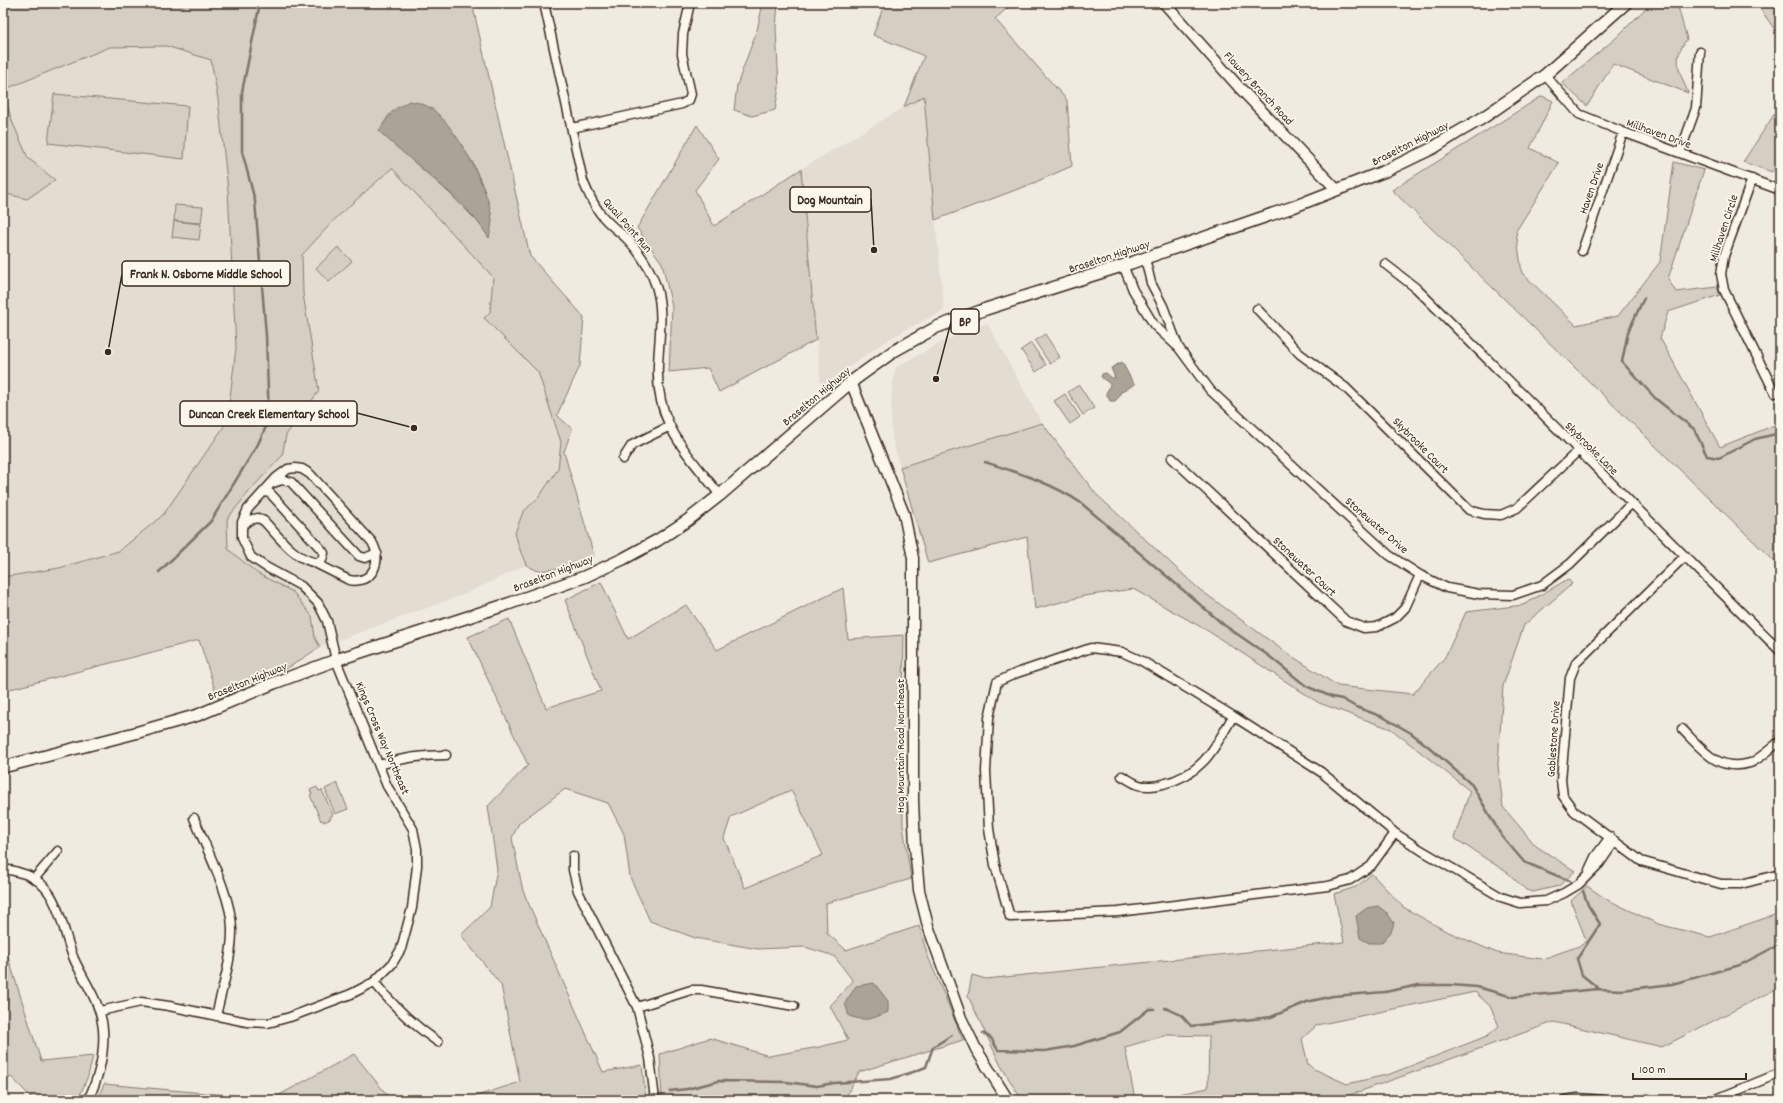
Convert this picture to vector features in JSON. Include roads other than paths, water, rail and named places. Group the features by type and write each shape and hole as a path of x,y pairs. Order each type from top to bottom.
{"main road":[{"name":"Braselton Highway","path":"3,767 136,734 198,715 274,683 336,660 470,617 584,577 623,559 658,540 688,520 720,495 851,382 894,351 937,327 986,309 1123,266 1337,190 1385,171 1433,148 1481,119 1545,75 1626,3"}],"street":[{"name":"Quail Point Run","path":"544,3 583,181 590,199 600,214 637,250 648,268 656,287 661,310 658,367 659,392 662,410 688,455 720,495"},
{"path":"572,128 682,104 688,100 691,94 682,54 683,34 690,3"},
{"name":"Flowery Branch Road","path":"1164,3 1238,86 1337,190"},
{"path":"1680,154 1696,108 1700,52"},
{"name":"Millhaven Drive","path":"1545,75 1579,114 1680,154 1780,190"},
{"name":"Haven Drive","path":"1582,251 1623,132"},
{"name":"Millhaven Circle","path":"1752,179 1724,256 1721,274 1724,290 1775,393"},
{"name":"Stonewater Drive","path":"1145,258 1150,283 1163,306 1179,348"},
{"name":"Skybrooke Lane","path":"1385,264 1416,288 1684,557 1780,651"},
{"name":"Stonewater Drive","path":"1123,266 1134,290 1154,325 1179,348 1210,390 1389,555 1420,575 1447,588 1479,594 1513,595 1542,585 1570,564 1631,504"},
{"name":"Skybrooke Court","path":"1257,309 1300,354 1346,388 1469,510 1484,514 1501,515 1518,508 1578,451"},
{"name":"Hog Mountain Road Northeast","path":"851,382 904,514 913,558 913,800 919,890 928,926 961,1018 976,1049 1008,1100"},
{"path":"623,459 632,445 670,426"},
{"name":"Stonewater Court","path":"1172,458 1346,621 1364,628 1377,627 1395,618 1405,608 1420,575"},
{"path":"288,469 302,469 310,474 372,542 378,559 370,574 355,581 349,580 297,554 264,521 258,518 249,520 242,526 242,522 248,509 265,492 273,481 288,469"},
{"path":"273,481 282,480 291,482 359,556 365,558 377,553"},
{"path":"265,492 270,494 324,553 322,560 317,563 313,562"},
{"name":"Kings Cross Way Northeast","path":"100,1011 141,1002 169,1006 247,1022 268,1023 290,1017 352,994 374,982 392,964 401,950 412,908 417,860 417,849 412,829 387,786 336,660 327,621 318,603 301,586 266,567 251,556 242,538 242,526"},
{"name":"Gablestone Drive","path":"1684,557 1576,663 1570,678 1561,780 1563,796 1574,811 1641,861 1721,884 1741,884 1780,874"},
{"path":"1395,833 1370,866 1350,880 1328,886 1118,912 1010,917 995,865 989,829 986,770 989,718 997,682 1017,673 1091,648 1109,649 1122,652 1142,661 1233,716 1321,772 1395,833 1421,850 1501,897 1520,903 1546,901 1579,884 1588,873 1600,863 1612,840"},
{"path":"1122,776 1139,785 1157,786 1176,781 1196,769 1211,753 1233,716"},
{"path":"1682,729 1710,757 1728,766 1750,763 1780,741"},
{"path":"379,765 400,758 421,755 446,755"},
{"path":"194,818 228,901 232,930 230,953 216,1016"},
{"path":"34,880 58,851"},
{"path":"573,856 573,870 578,891 637,1006 650,1058 655,1100"},
{"path":"3,870 26,874 43,885 53,897 70,948 100,1011 103,1030 103,1060 98,1079 88,1100"},
{"path":"374,982 397,1010 415,1026 438,1042"},
{"path":"637,1006 691,990 701,990 794,1006"},
{"path":"1714,1100 1780,1073"},
{"path":"1565,1100 1578,1098 1603,1100"}],"waterway":[{"path":"159,572 211,521 258,444 269,420 266,335 255,201 242,151 242,92 260,3"},
{"path":"1644,298 1628,332 1622,362 1656,399 1694,429 1707,456 1719,458 1755,439 1780,433"},
{"path":"985,462 1035,479 1070,496 1081,503 1224,625 1269,656 1306,686 1332,697 1342,699 1356,707 1383,717 1411,733 1472,785 1501,835 1524,862 1570,881"},
{"path":"1583,891 1588,905 1600,924 1577,959 1582,975 1598,988"},
{"path":"1165,1008 1181,1015 1191,1026 1271,1017 1307,1002 1333,996 1385,992 1419,985 1477,987 1513,997 1598,989 1622,990 1672,984 1740,965 1780,944"},
{"path":"983,1033 991,1038 998,1050 1045,1051 1074,1046 1120,1032 1149,1009 1154,1009"},
{"path":"670,1091 687,1089 719,1081 786,1082 817,1086 834,1083 891,1079 926,1067 933,1047 952,1035"},
{"path":"586,1100 625,1098"}],"place":[{"name":"Dog Mountain","path":"874,250"},
{"name":"Frank N. Osborne Middle School","path":"108,352"},
{"name":"BP","path":"936,379"},
{"name":"Duncan Creek Elementary School","path":"414,428"}]}
